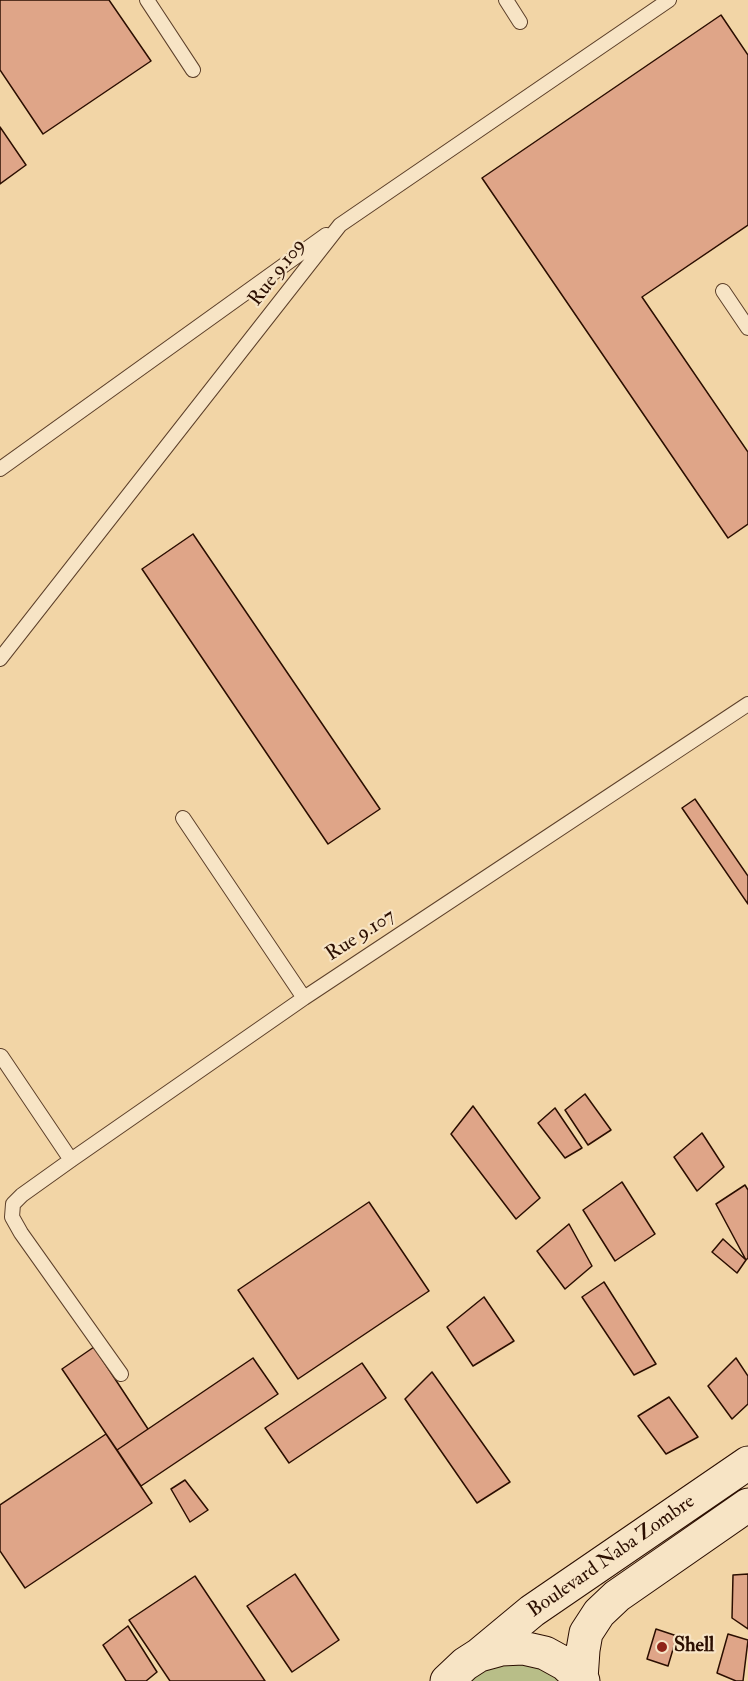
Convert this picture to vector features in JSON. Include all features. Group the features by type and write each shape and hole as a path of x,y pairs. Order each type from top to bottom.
{"main road":[{"name":"Boulevard Naba Zombre","path":"447,1679 532,1611 748,1463"},
{"name":"Boulevard Naba Zombre","path":"582,1680 582,1650 586,1633 599,1613 617,1596 748,1505"},
{"path":"479,1654 501,1649 534,1650 565,1664 582,1680"}],"lane":[{"path":"147,0 193,70"},
{"path":"507,0 520,22"},
{"name":"Rue 9.109","path":"0,659 340,225 669,0"},
{"path":"0,469 340,225"},
{"path":"723,291 748,328"},
{"name":"Rue 9.107","path":"121,1374 21,1233 12,1217 13,1204 71,1160 304,998 748,704"},
{"path":"183,818 304,998"},
{"path":"1,1056 71,1160"}],"green space":[{"path":"528,1658 571,1681 465,1681 488,1664"}],"building":[{"path":"0,0 109,0 151,61 43,134 0,70"},
{"path":"721,15 748,55 748,225 642,297 748,452 748,524 728,538 482,178"},
{"path":"0,127 26,165 0,184"},
{"path":"193,534 380,809 328,844 142,569"},
{"path":"695,799 748,876 748,904 682,808"},
{"path":"585,1094 611,1130 588,1145 565,1110"},
{"path":"473,1106 540,1198 516,1219 451,1134"},
{"path":"555,1108 582,1148 565,1158 538,1123"},
{"path":"702,1133 724,1167 697,1191 674,1157"},
{"path":"622,1182 655,1234 615,1261 583,1210"},
{"path":"745,1185 748,1190 748,1258 746,1260 716,1204"},
{"path":"369,1202 429,1291 298,1379 238,1290"},
{"path":"569,1224 592,1266 565,1289 537,1251"},
{"path":"723,1239 746,1260 737,1273 712,1252"},
{"path":"604,1282 656,1364 634,1375 582,1297"},
{"path":"484,1297 514,1341 473,1366 447,1327"},
{"path":"94,1347 148,1429 117,1450 62,1369"},
{"path":"253,1358 278,1394 141,1486 117,1450"},
{"path":"736,1358 748,1376 748,1404 732,1419 708,1386"},
{"path":"362,1363 386,1398 289,1463 265,1428"},
{"path":"432,1372 510,1482 477,1503 405,1399"},
{"path":"669,1397 698,1437 666,1454 638,1416"},
{"path":"106,1434 152,1503 25,1588 0,1551 0,1505"},
{"path":"185,1480 208,1510 190,1522 171,1489"},
{"path":"295,1574 339,1640 292,1672 247,1606"},
{"path":"748,1574 748,1629 732,1618 733,1575"},
{"path":"195,1576 265,1681 170,1681 129,1620"},
{"path":"128,1626 157,1672 146,1681 126,1681 103,1645"},
{"path":"656,1629 677,1636 668,1666 647,1659"},
{"path":"728,1634 748,1640 743,1681 736,1681 717,1673"}],"place":[{"name":"Shell","path":"662,1647"}]}
